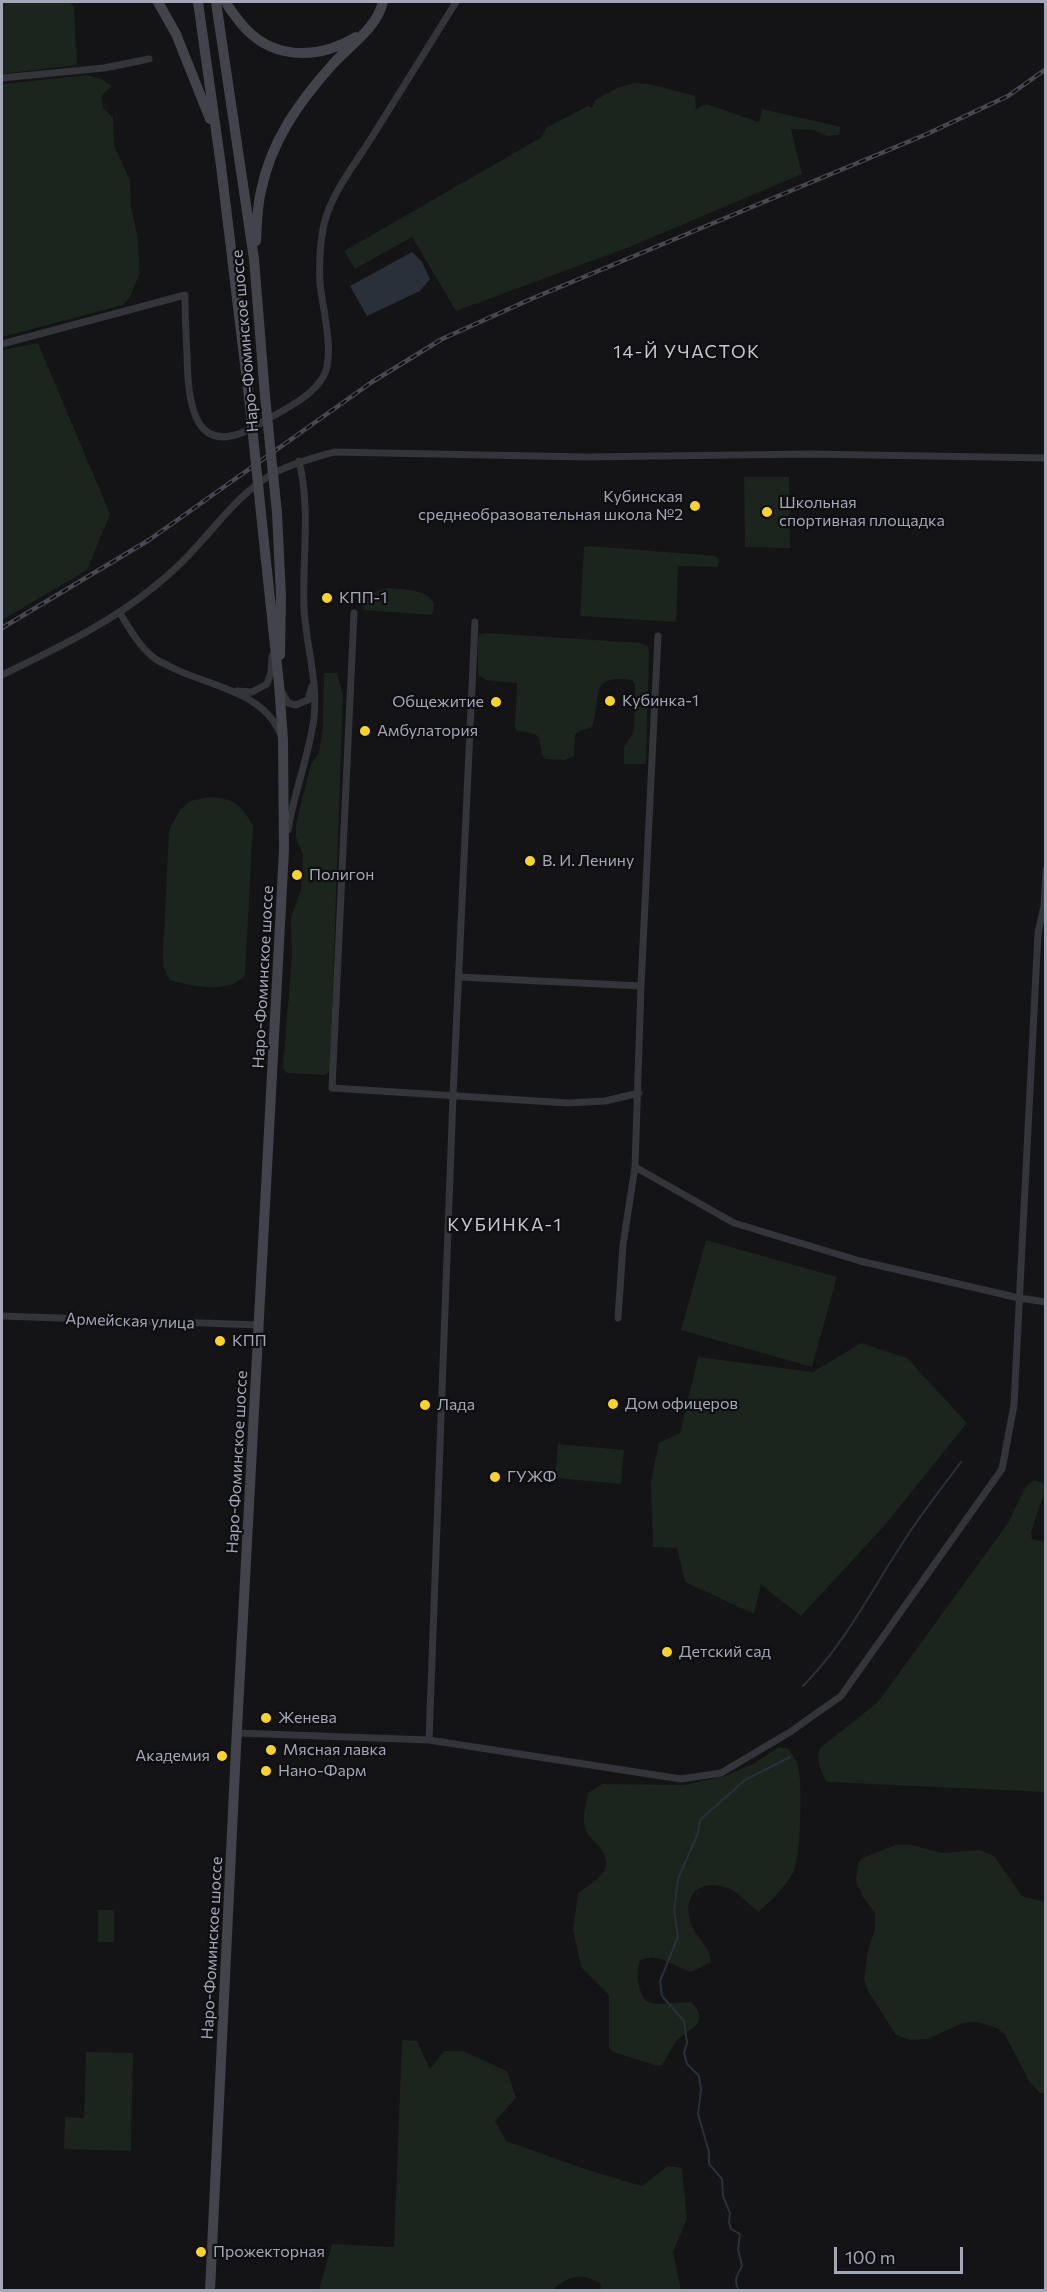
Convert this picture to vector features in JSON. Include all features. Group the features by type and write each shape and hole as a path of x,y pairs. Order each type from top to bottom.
{"main road":[{"path":"158,2 177,34 218,140"},
{"name":"Наро-Фоминское шоссе","path":"198,2 218,140 250,406 279,682 283,741 284,850 210,2288"},
{"name":"Наро-Фоминское шоссе","path":"216,2 254,259 277,513 281,596 279,682"},
{"path":"226,2 249,33 265,45 286,51 309,53 328,50 369,28"},
{"path":"254,259 260,191 273,149 293,113 333,64 369,28 384,2"}],"street":[{"path":"2,344 185,295 188,393 194,415 202,428 214,435 227,437 243,434 300,399 323,377 328,364 320,280 321,245 325,222 339,188 456,2"},
{"path":"2,78 104,68 149,59"},
{"path":"2,675 55,650 120,613 157,584 198,546 230,507 253,487 299,461 334,452 585,457 810,454 1046,459"},
{"path":"284,850 292,802 307,751 316,697 304,609 305,490 299,461"},
{"path":"120,613 153,658 183,674 230,690 268,713 283,741"},
{"path":"354,613 332,1088 568,1103 605,1101 639,1093"},
{"path":"429,1740 453,1096 475,622"},
{"path":"618,1318 623,1245 636,1167 641,986 658,636"},
{"path":"230,690 252,692 267,684 271,672 273,642"},
{"path":"279,682 288,703 303,704 308,700 313,677"},
{"path":"237,1733 429,1740 681,1779 722,1773 790,1732 841,1696 1002,1469 1014,1405 1038,933 1044,906 1046,870"},
{"path":"459,977 641,986"},
{"path":"636,1167 734,1223 860,1261 1019,1298 1046,1302"},
{"name":"Армейская улица","path":"2,1316 259,1325"}],"shaded area":[{"path":"2,2 70,2 74,7 77,65 2,74"},
{"path":"87,75 101,79 112,86 102,95 103,108 113,117 114,145 130,180 131,207 137,234 140,273 130,297 123,305 2,337 2,84"},
{"path":"635,83 650,84 695,96 696,109 706,104 759,122 762,109 841,127 839,135 827,136 814,130 791,129 802,174 627,248 456,311 412,237 355,269 344,251 542,137 546,128 588,106 592,108 595,100 617,88"},
{"path":"412,252 422,262 430,279 420,291 367,316 350,286"},
{"path":"38,343 110,514 87,570 2,620 2,350"},
{"name":"Школьная спортивная площадка","path":"744,477 789,477 790,548 745,547"},
{"path":"584,547 716,556 719,560 718,567 678,566 676,622 580,616"},
{"path":"387,588 411,590 427,595 434,606 432,615 364,610 361,601 372,593"},
{"path":"480,634 640,643 648,646 646,764 624,764 624,747 634,731 635,685 632,680 618,679 603,684 599,690 592,727 575,735 574,756 565,760 545,759 538,736 517,731 515,727 517,683 486,680 478,675 478,637"},
{"path":"324,673 337,673 343,695 330,1071 325,1075 287,1073 283,1068 292,956 291,917 301,890 303,856 296,837 296,824 311,764 319,753 323,725"},
{"path":"210,797 225,799 236,804 253,826 245,975 238,981 220,987 188,985 170,980 164,968 163,953 169,830 180,810 190,801"},
{"path":"706,1240 837,1277 812,1367 681,1330"},
{"path":"861,1343 907,1358 967,1423 885,1525 801,1616 761,1585 754,1614 685,1582 677,1548 653,1547 651,1481 659,1443 680,1433 698,1357 813,1372"},
{"path":"558,1444 624,1450 621,1484 555,1478"},
{"path":"1034,1480 1043,1483 1046,1488 1031,1532 1032,1539 1045,1542 1045,1792 827,1782 818,1761 820,1748 878,1702 1008,1523 1026,1486"},
{"path":"779,1747 789,1749 799,1770 800,1823 798,1853 793,1873 786,1884 759,1912 730,1889 710,1885 695,1891 689,1906 689,1915 694,1930 709,1952 711,1962 691,1972 666,1961 646,1958 640,1961 638,1977 639,1987 646,2001 655,2004 691,2002 697,2010 699,2021 675,2043 662,2065 658,2066 613,2052 609,2048 609,1995 581,1967 573,1930 578,1893 599,1877 606,1861 600,1848 586,1831 584,1812 588,1793 602,1784 684,1785 725,1776 753,1764"},
{"path":"896,1845 911,1845 942,1853 980,1850 994,1856 1022,1896 1045,1902 1045,2093 1040,2093 1029,2081 1005,2035 997,2028 977,2022 963,2023 927,2039 910,2040 896,2035 868,1991 864,1979 868,1949 875,1930 875,1913 863,1897 856,1882 858,1863 862,1858"},
{"path":"98,1910 114,1910 114,1942 98,1942"},
{"path":"402,2040 417,2041 430,2069 444,2051 463,2051 507,2071 516,2098 495,2121 506,2141 642,2186 668,2166 682,2168 687,2219 673,2252 681,2290 601,2290 600,2283 586,2277 574,2277 552,2290 319,2290 332,2244 394,2247"},
{"path":"86,2052 133,2053 131,2151 64,2149 65,2117 84,2118"}],"waterway":[{"path":"803,1686 845,1635 923,1512 961,1462"},
{"path":"739,2290 736,2281 742,2266 738,2249 740,2234 731,2229 730,2213 723,2196 722,2179 709,2164 709,2152 698,2114 701,2089 699,2076 687,2064 684,2053 687,2043 684,2021 662,1996 660,1981 678,1937 674,1910 678,1879 698,1833 700,1820 745,1780 790,1757"}],"railway":[{"path":"2,628 149,540 372,382 442,339 531,299 927,134 1008,96 1046,69"}],"place":[{"name":"Кубинская среднеобразовательная школа №2","path":"695,506"},
{"name":"Школьная спортивная площадка","path":"767,512"},
{"name":"КПП-1","path":"327,598"},
{"name":"Кубинка-1","path":"610,701"},
{"name":"Общежитие","path":"496,702"},
{"name":"Амбулатория","path":"365,731"},
{"name":"В. И. Ленину","path":"530,861"},
{"name":"Полигон","path":"297,875"},
{"name":"КПП","path":"220,1341"},
{"name":"Дом офицеров","path":"613,1404"},
{"name":"Лада","path":"425,1405"},
{"name":"ГУЖФ","path":"495,1477"},
{"name":"Детский сад","path":"667,1652"},
{"name":"Женева","path":"266,1718"},
{"name":"Мясная лавка","path":"271,1750"},
{"name":"Академия","path":"222,1756"},
{"name":"Нано-Фарм","path":"266,1771"},
{"name":"Прожекторная","path":"201,2252"}],"district":[{"name":"14-Й УЧАСТОК","path":"687,352"},
{"name":"КУБИНКА-1","path":"505,1225"}]}
